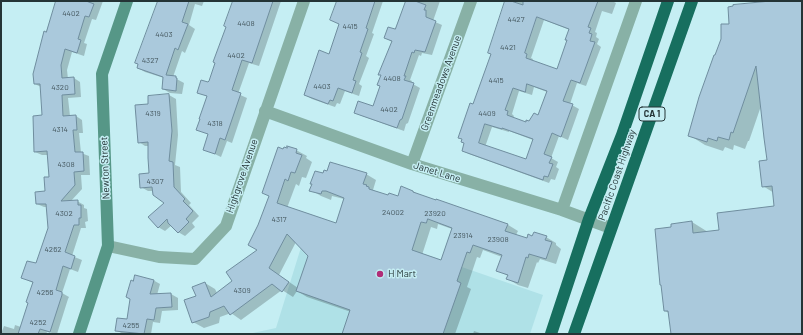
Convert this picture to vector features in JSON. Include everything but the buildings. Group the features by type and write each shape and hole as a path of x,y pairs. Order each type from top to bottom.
{"highway":[{"name":"Pacific Coast Highway","path":"551,334 589,219 622,135 668,1"},
{"name":"Pacific Coast Highway","path":"574,334 692,1"}],"street":[{"name":"Newton Street","path":"79,334 108,246 102,74 127,1"},
{"name":"Highgrove Avenue","path":"108,246 159,257 196,259 226,226 304,1"},
{"name":"Greenmeadows Avenue","path":"412,164 471,1"},
{"path":"562,210 636,1"},
{"name":"Janet Lane","path":"265,111 412,164 562,210 612,228"}],"shaded area":[{"name":"H Mart","path":"311,215 543,295 530,334 248,334 276,328"}],"place":[{"name":"H Mart","path":"380,274"}]}
